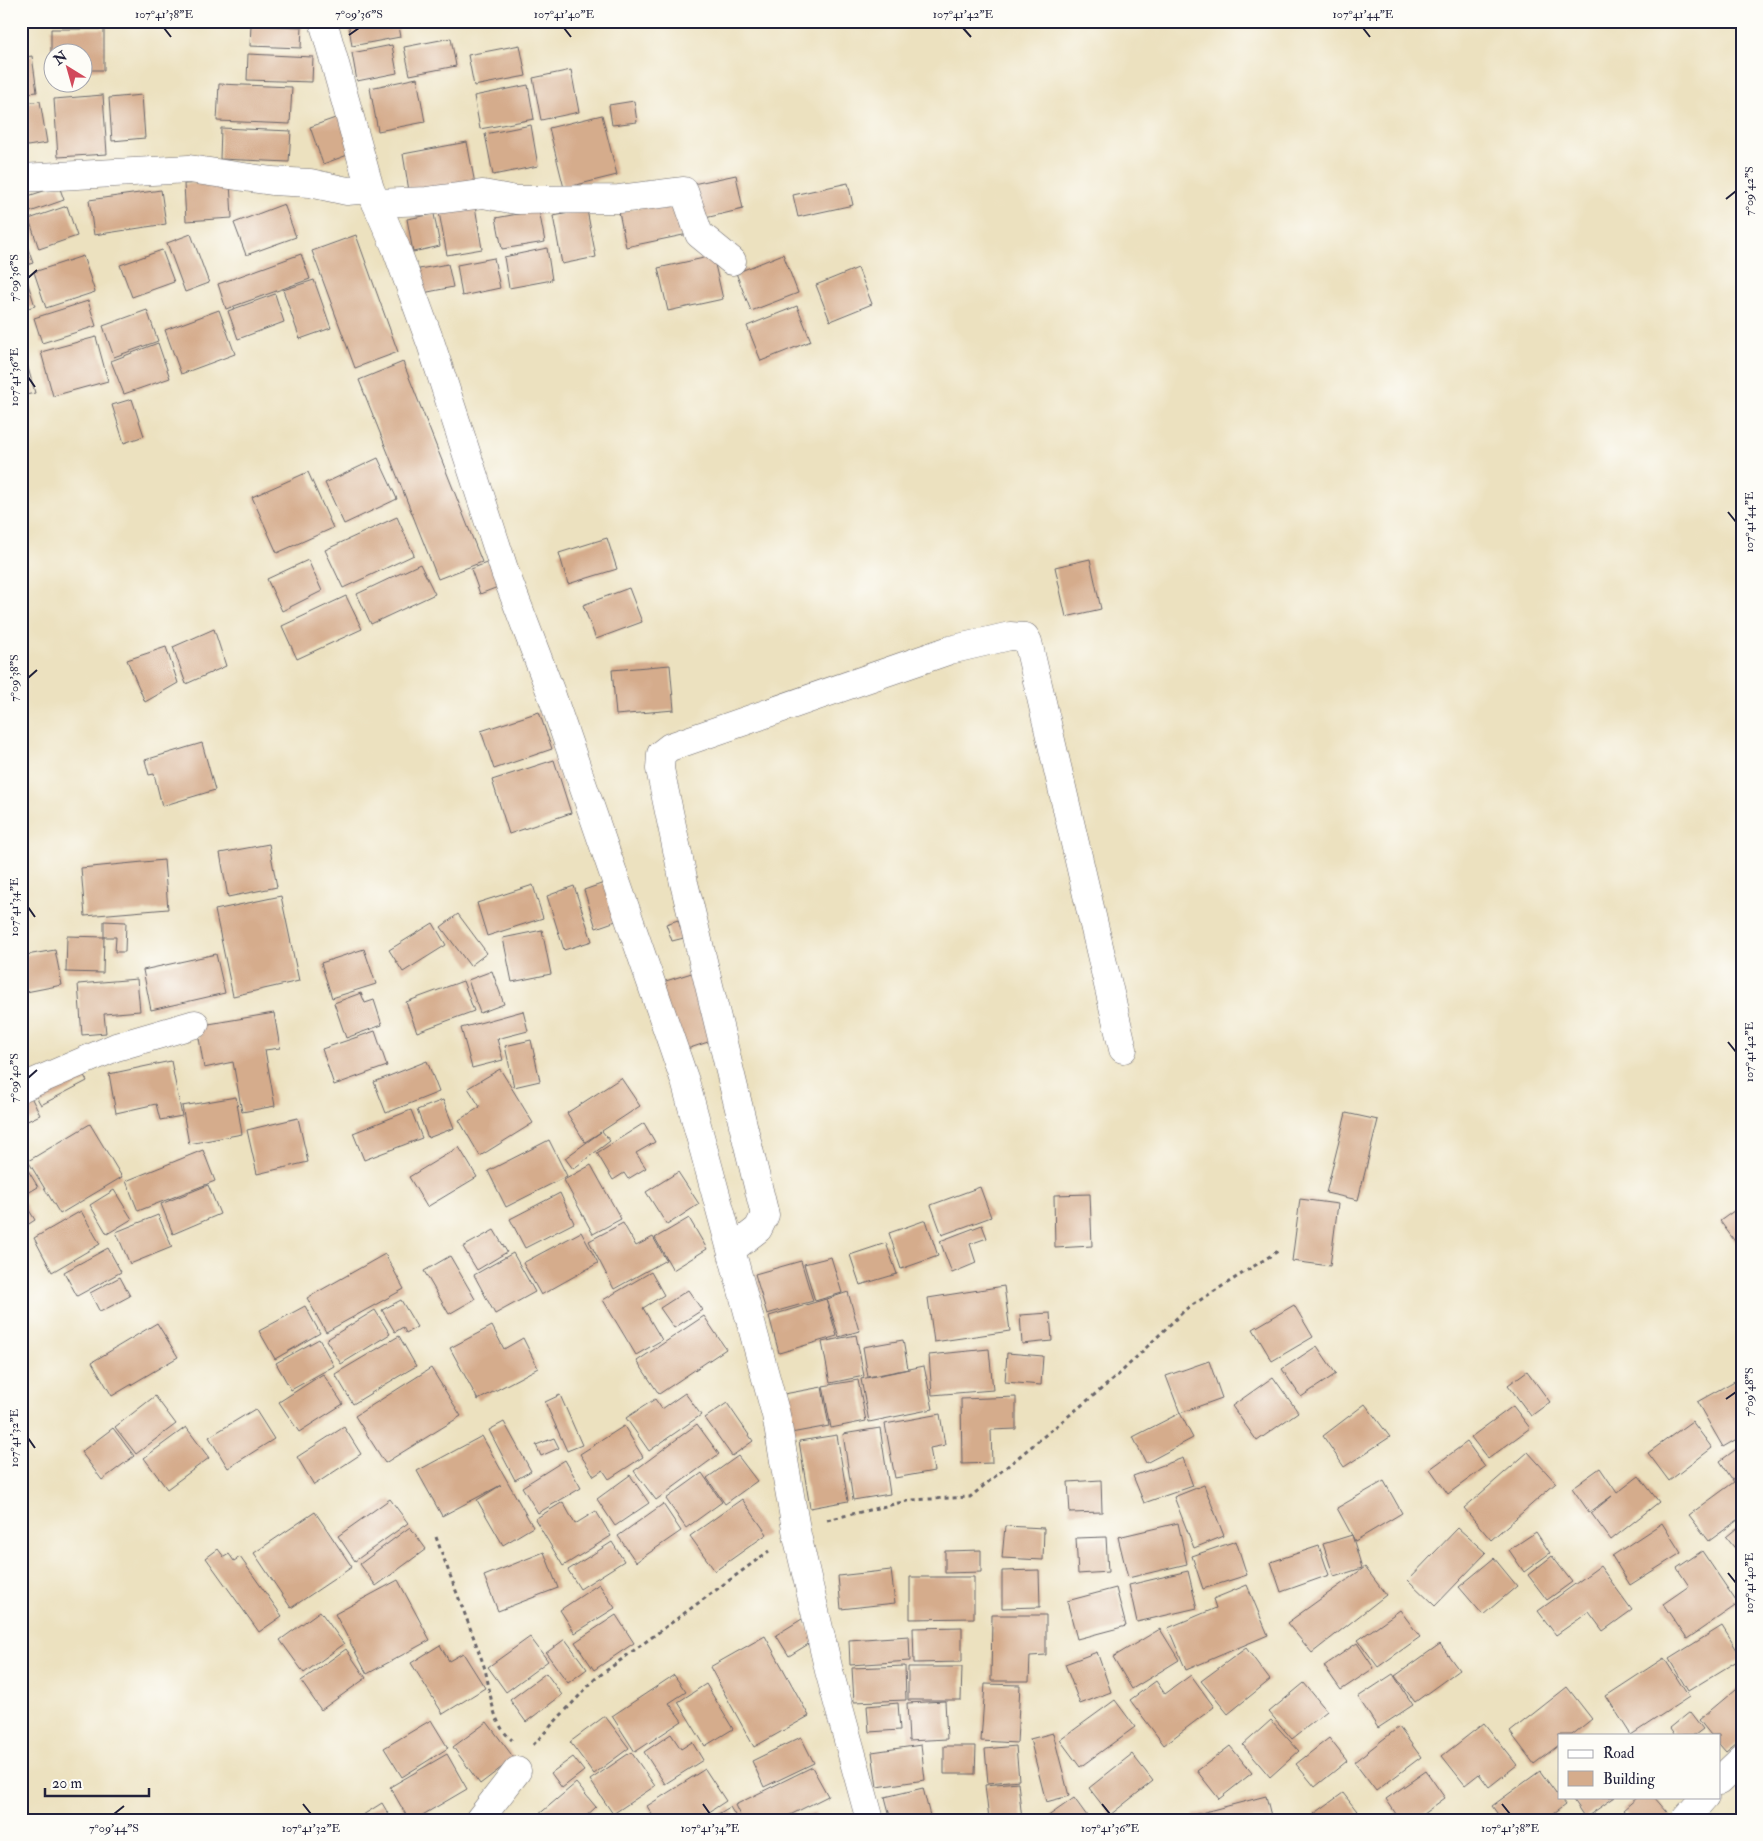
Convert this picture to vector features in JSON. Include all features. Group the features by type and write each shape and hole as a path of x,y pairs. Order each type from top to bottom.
{"street":[{"path":"323,21 373,196 431,344 505,572 551,692 686,1081 776,1415 797,1535 829,1672 870,1820"},
{"path":"21,178 189,169 272,181 310,183 373,196 427,201 483,194 516,200 619,199 684,191 699,234 732,261"},
{"path":"731,1250 758,1229 765,1214 684,883 660,769 661,754 670,747 950,650 1010,636 1019,635 1025,637 1028,642 1123,1049"},
{"path":"21,1088 116,1047 195,1024"},
{"path":"1720,1780 1742,1759"},
{"path":"479,1820 521,1762"},
{"path":"1685,1820 1704,1798"}],"path":[{"path":"436,1537 484,1665 490,1699 502,1732 521,1762 595,1679 774,1547 832,1518 911,1500 970,1497 1116,1377 1186,1309 1278,1251"}],"building":[{"path":"348,21 397,21 400,37 352,46"},
{"path":"251,25 302,27 301,48 250,46"},
{"path":"51,29 104,29 104,70 92,70 92,42 51,42"},
{"path":"451,38 456,66 410,75 404,47"},
{"path":"392,45 397,73 357,81 352,53"},
{"path":"520,45 526,76 474,86 468,55"},
{"path":"248,54 313,57 312,82 247,80"},
{"path":"32,56 37,92 21,94 21,58"},
{"path":"571,70 579,112 541,120 533,78"},
{"path":"417,78 425,122 378,131 370,88"},
{"path":"219,84 292,87 290,124 217,121"},
{"path":"528,85 534,119 480,129 474,96"},
{"path":"103,95 107,154 58,157 54,99"},
{"path":"142,95 145,138 112,141 109,98"},
{"path":"40,101 47,143 21,147 21,104"},
{"path":"634,101 637,122 612,125 609,105"},
{"path":"602,115 617,175 564,188 549,128"},
{"path":"341,116 353,153 323,164 310,127"},
{"path":"531,125 538,166 493,175 485,134"},
{"path":"221,128 291,131 289,162 220,159"},
{"path":"467,142 475,184 410,197 403,154"},
{"path":"736,175 743,209 701,219 693,184"},
{"path":"230,182 232,218 186,221 184,184"},
{"path":"848,183 853,205 798,217 793,195"},
{"path":"59,186 64,200 30,212 25,197"},
{"path":"161,190 166,224 94,235 89,200"},
{"path":"680,199 688,234 626,247 619,212"},
{"path":"474,200 482,249 447,255 438,207"},
{"path":"284,204 296,237 246,255 234,223"},
{"path":"67,206 77,236 39,249 29,219"},
{"path":"539,210 545,242 502,249 496,218"},
{"path":"587,210 596,257 562,264 553,216"},
{"path":"434,214 440,246 413,252 407,219"},
{"path":"21,229 33,263 21,267"},
{"path":"191,234 209,283 185,292 167,243"},
{"path":"356,235 398,352 355,368 312,251"},
{"path":"547,248 552,280 509,288 504,257"},
{"path":"162,250 174,282 132,297 120,265"},
{"path":"301,254 310,279 226,309 218,284"},
{"path":"783,254 798,293 751,311 736,273"},
{"path":"83,256 95,292 46,308 34,272"},
{"path":"713,256 723,299 668,311 658,268"},
{"path":"494,258 500,288 462,296 457,265"},
{"path":"448,264 453,287 423,293 419,269"},
{"path":"858,268 872,304 830,321 816,285"},
{"path":"26,278 35,306 21,310 21,279"},
{"path":"314,280 331,328 300,339 283,290"},
{"path":"275,294 284,322 238,339 228,311"},
{"path":"88,301 96,326 42,343 34,318"},
{"path":"797,306 811,341 761,361 747,326"},
{"path":"147,310 158,341 114,357 103,326"},
{"path":"219,310 235,354 181,374 165,330"},
{"path":"96,337 108,381 53,396 41,352"},
{"path":"158,343 170,378 124,394 111,361"},
{"path":"25,357 35,393 21,396 21,358"},
{"path":"403,362 482,562 438,579 359,380"},
{"path":"132,399 144,436 124,443 112,405"},
{"path":"378,458 397,499 344,524 325,483"},
{"path":"308,472 333,528 277,553 252,497"},
{"path":"397,517 414,555 343,588 325,550"},
{"path":"607,538 617,569 568,584 559,553"},
{"path":"1090,559 1101,609 1066,617 1055,567"},
{"path":"308,560 322,591 282,611 267,579"},
{"path":"494,560 503,585 480,594 471,569"},
{"path":"420,564 435,594 371,624 357,594"},
{"path":"629,588 642,622 596,639 583,605"},
{"path":"346,596 362,629 297,659 282,626"},
{"path":"214,629 226,666 186,684 173,647"},
{"path":"166,647 178,683 145,702 127,660"},
{"path":"670,665 674,710 616,715 612,670"},
{"path":"539,712 552,749 494,769 481,731"},
{"path":"202,743 215,790 162,806 154,774 149,775 145,760"},
{"path":"554,760 571,813 509,834 492,780"},
{"path":"269,844 277,887 228,897 220,853"},
{"path":"164,860 168,909 85,916 81,868"},
{"path":"607,882 619,920 596,928 584,890"},
{"path":"533,885 543,918 487,936 477,903"},
{"path":"574,886 592,941 564,950 547,896"},
{"path":"281,896 299,981 233,996 215,910"},
{"path":"458,914 487,953 470,966 441,927"},
{"path":"678,920 684,938 672,941 666,924"},
{"path":"104,921 126,922 125,952 115,952 116,937 104,937"},
{"path":"433,923 446,945 403,972 389,950"},
{"path":"542,930 551,974 512,982 503,938"},
{"path":"67,936 104,937 103,973 66,972"},
{"path":"364,949 376,984 332,998 321,963"},
{"path":"55,950 62,985 21,993 21,956"},
{"path":"216,954 225,993 151,1010 143,970"},
{"path":"492,971 504,1004 480,1013 468,980"},
{"path":"695,972 717,1039 678,1052 656,984"},
{"path":"137,979 140,1011 104,1014 106,1033 82,1035 78,984"},
{"path":"463,981 474,1011 417,1032 406,1002"},
{"path":"361,993 365,1003 374,1000 382,1025 346,1038 334,1003"},
{"path":"523,1011 528,1031 497,1039 503,1060 472,1068 461,1028"},
{"path":"274,1013 280,1048 265,1050 275,1106 242,1112 233,1062 204,1068 197,1026"},
{"path":"375,1031 387,1066 334,1085 322,1049"},
{"path":"531,1040 540,1081 514,1087 505,1046"},
{"path":"171,1061 182,1116 160,1120 156,1104 116,1113 109,1074"},
{"path":"427,1061 439,1092 386,1113 374,1082"},
{"path":"79,1066 87,1081 41,1105 32,1089"},
{"path":"500,1069 533,1123 480,1156 459,1120 480,1107 468,1088"},
{"path":"621,1078 640,1106 602,1131 610,1141 573,1169 565,1158 601,1132 585,1142 567,1113"},
{"path":"28,1091 40,1115 21,1124 21,1094"},
{"path":"236,1097 242,1134 189,1144 182,1106"},
{"path":"443,1100 454,1128 428,1138 417,1110"},
{"path":"411,1110 422,1138 364,1160 353,1133"},
{"path":"1346,1113 1378,1120 1358,1200 1326,1193"},
{"path":"298,1118 308,1162 257,1174 247,1130"},
{"path":"644,1123 655,1142 636,1153 646,1168 628,1179 624,1173 613,1180 597,1153"},
{"path":"90,1124 122,1177 60,1214 28,1161"},
{"path":"549,1140 567,1176 506,1207 488,1171"},
{"path":"459,1147 477,1177 427,1207 409,1177"},
{"path":"203,1150 215,1181 138,1211 126,1181"},
{"path":"591,1165 621,1219 593,1234 564,1180"},
{"path":"26,1167 38,1187 21,1197 21,1170"},
{"path":"678,1172 699,1204 667,1225 646,1192"},
{"path":"208,1185 220,1214 173,1234 161,1204"},
{"path":"980,1187 991,1217 942,1235 931,1205"},
{"path":"114,1190 132,1219 107,1234 90,1205"},
{"path":"560,1193 574,1223 525,1248 510,1219"},
{"path":"1090,1194 1092,1246 1055,1248 1054,1195"},
{"path":"21,1197 35,1220 21,1229"},
{"path":"1300,1199 1338,1204 1330,1266 1292,1261"},
{"path":"1742,1205 1742,1251 1720,1221"},
{"path":"81,1211 100,1244 52,1272 34,1238"},
{"path":"158,1215 172,1247 130,1264 116,1232"},
{"path":"689,1218 707,1249 673,1270 655,1238"},
{"path":"926,1220 938,1256 901,1269 889,1233"},
{"path":"623,1223 636,1246 653,1237 666,1260 614,1289 589,1241"},
{"path":"982,1225 987,1238 970,1244 976,1263 952,1273 940,1241"},
{"path":"494,1230 507,1252 477,1270 463,1247"},
{"path":"581,1232 598,1263 541,1295 523,1263"},
{"path":"886,1243 897,1274 860,1285 850,1255"},
{"path":"108,1248 121,1272 77,1296 64,1272"},
{"path":"513,1253 535,1292 495,1314 474,1275"},
{"path":"385,1254 404,1289 326,1332 307,1298"},
{"path":"450,1256 475,1299 449,1314 424,1271"},
{"path":"831,1257 842,1293 815,1301 804,1264"},
{"path":"801,1261 813,1301 767,1314 755,1274"},
{"path":"651,1272 664,1295 643,1308 662,1340 636,1355 603,1300"},
{"path":"120,1277 130,1296 100,1312 90,1293"},
{"path":"1004,1286 1010,1331 934,1342 928,1298"},
{"path":"688,1290 702,1310 674,1328 660,1308"},
{"path":"848,1292 859,1331 839,1337 827,1299"},
{"path":"826,1299 837,1336 779,1353 769,1316"},
{"path":"401,1300 417,1327 406,1333 403,1327 395,1332 382,1310"},
{"path":"1294,1305 1313,1337 1272,1361 1253,1329"},
{"path":"305,1306 320,1333 275,1359 259,1331"},
{"path":"375,1310 390,1334 341,1364 326,1340"},
{"path":"1050,1313 1052,1341 1022,1344 1020,1315"},
{"path":"704,1316 726,1349 659,1394 637,1361"},
{"path":"157,1323 178,1357 112,1396 92,1362"},
{"path":"492,1326 504,1349 523,1338 538,1368 478,1400 450,1348"},
{"path":"856,1335 864,1376 830,1383 822,1342"},
{"path":"399,1336 416,1366 353,1404 335,1374"},
{"path":"319,1339 334,1366 291,1390 276,1363"},
{"path":"903,1340 908,1369 868,1377 863,1347"},
{"path":"1317,1346 1336,1374 1301,1397 1282,1369"},
{"path":"989,1349 993,1390 932,1395 929,1355"},
{"path":"1007,1353 1043,1356 1041,1385 1005,1382"},
{"path":"1209,1361 1222,1398 1180,1413 1166,1376"},
{"path":"924,1366 933,1409 869,1422 861,1379"},
{"path":"431,1368 461,1416 385,1463 355,1416"},
{"path":"1527,1371 1550,1402 1531,1416 1508,1385"},
{"path":"323,1374 343,1404 299,1432 279,1402"},
{"path":"1273,1377 1298,1412 1257,1441 1232,1406"},
{"path":"1740,1378 1742,1436 1723,1447 1697,1402"},
{"path":"858,1380 866,1421 831,1428 823,1386"},
{"path":"822,1387 829,1426 791,1433 784,1394"},
{"path":"685,1393 701,1415 649,1451 626,1418 655,1399 662,1409"},
{"path":"560,1395 582,1445 567,1451 545,1402"},
{"path":"155,1396 176,1424 136,1454 115,1427"},
{"path":"1016,1397 1016,1429 991,1430 992,1463 962,1464 961,1399"},
{"path":"727,1403 753,1441 732,1456 705,1418"},
{"path":"1365,1404 1390,1437 1344,1467 1323,1436"},
{"path":"1513,1406 1530,1428 1488,1459 1471,1437"},
{"path":"255,1409 274,1439 228,1468 209,1437"},
{"path":"1180,1413 1193,1438 1146,1463 1133,1437"},
{"path":"940,1414 945,1445 930,1448 934,1471 895,1478 885,1424"},
{"path":"1692,1421 1712,1448 1669,1481 1648,1453"},
{"path":"504,1422 531,1471 515,1480 489,1430"},
{"path":"697,1424 719,1454 656,1500 634,1471"},
{"path":"624,1426 643,1457 609,1479 603,1470 594,1476 580,1454"},
{"path":"186,1427 209,1458 167,1489 144,1458"},
{"path":"344,1427 361,1454 314,1485 297,1457"},
{"path":"113,1428 134,1456 102,1480 81,1452"},
{"path":"880,1428 890,1494 853,1500 843,1434"},
{"path":"837,1435 848,1501 810,1508 799,1441"},
{"path":"482,1436 533,1527 503,1545 477,1500 501,1485 442,1516 417,1471"},
{"path":"554,1438 559,1448 541,1456 536,1445"},
{"path":"1467,1442 1485,1467 1448,1494 1430,1469"},
{"path":"1742,1445 1742,1517 1709,1541 1689,1515 1734,1482 1720,1461"},
{"path":"1528,1452 1556,1483 1491,1540 1464,1508"},
{"path":"738,1456 757,1481 725,1504 707,1478"},
{"path":"1183,1458 1193,1486 1144,1503 1133,1476"},
{"path":"565,1460 581,1488 538,1513 522,1487"},
{"path":"1600,1468 1617,1493 1639,1476 1659,1502 1611,1540 1591,1513 1612,1496 1589,1512 1572,1488"},
{"path":"702,1473 722,1502 686,1528 666,1499"},
{"path":"630,1475 649,1503 615,1526 597,1499"},
{"path":"1101,1480 1102,1512 1070,1513 1068,1482"},
{"path":"1384,1481 1402,1513 1355,1541 1337,1508"},
{"path":"1204,1485 1224,1536 1194,1548 1174,1497"},
{"path":"390,1499 408,1523 355,1561 338,1536"},
{"path":"742,1499 767,1534 715,1571 690,1536"},
{"path":"563,1502 575,1524 596,1511 611,1536 563,1566 535,1519"},
{"path":"663,1504 681,1531 636,1562 618,1536"},
{"path":"315,1512 352,1567 291,1608 254,1553"},
{"path":"1178,1523 1187,1564 1128,1578 1118,1537"},
{"path":"1662,1523 1681,1553 1630,1585 1612,1556"},
{"path":"1742,1524 1742,1557 1726,1537"},
{"path":"1005,1526 1044,1528 1043,1560 1002,1558"},
{"path":"410,1527 426,1549 376,1586 360,1564"},
{"path":"1458,1528 1486,1553 1435,1606 1408,1580"},
{"path":"1536,1532 1550,1553 1524,1572 1509,1550"},
{"path":"1352,1535 1362,1568 1334,1577 1323,1544"},
{"path":"1106,1537 1108,1572 1078,1574 1076,1538"},
{"path":"1236,1541 1247,1575 1203,1589 1192,1556"},
{"path":"612,1542 624,1561 580,1589 568,1570"},
{"path":"1319,1546 1329,1575 1281,1592 1271,1562"},
{"path":"218,1549 224,1557 229,1554 234,1561 240,1557 282,1616 259,1632 206,1558"},
{"path":"981,1550 981,1572 945,1573 945,1551"},
{"path":"1702,1551 1738,1604 1687,1639 1663,1604 1689,1586 1677,1568"},
{"path":"544,1552 558,1588 498,1611 484,1576"},
{"path":"1552,1556 1572,1582 1547,1600 1528,1575"},
{"path":"1494,1558 1517,1586 1483,1615 1459,1587"},
{"path":"1600,1566 1632,1610 1603,1631 1589,1612 1556,1635 1538,1611"},
{"path":"1365,1567 1386,1595 1312,1653 1287,1623"},
{"path":"891,1570 895,1603 841,1609 838,1576"},
{"path":"1039,1570 1040,1607 1002,1608 1002,1571"},
{"path":"1188,1571 1197,1608 1137,1622 1129,1585"},
{"path":"910,1577 974,1577 974,1618 910,1619"},
{"path":"398,1580 430,1640 367,1674 335,1614"},
{"path":"599,1584 615,1608 575,1633 560,1610"},
{"path":"1247,1585 1268,1635 1186,1670 1168,1628 1216,1608 1213,1599"},
{"path":"1116,1588 1126,1626 1077,1639 1067,1601"},
{"path":"1400,1610 1420,1637 1378,1667 1358,1640"},
{"path":"320,1611 344,1644 304,1673 280,1640"},
{"path":"616,1615 634,1643 594,1670 575,1642"},
{"path":"992,1615 1046,1615 1046,1655 1030,1656 1029,1681 991,1681"},
{"path":"802,1619 815,1640 789,1656 776,1635"},
{"path":"1722,1626 1742,1658 1688,1691 1669,1659"},
{"path":"962,1627 962,1662 914,1663 913,1628"},
{"path":"1160,1629 1179,1660 1132,1689 1113,1657"},
{"path":"765,1636 809,1716 754,1747 710,1667"},
{"path":"909,1636 910,1661 850,1665 849,1640"},
{"path":"530,1637 548,1661 506,1692 488,1667"},
{"path":"565,1639 587,1669 568,1683 546,1653"},
{"path":"1357,1643 1374,1668 1341,1690 1324,1666"},
{"path":"1440,1644 1459,1670 1415,1702 1395,1676"},
{"path":"440,1645 449,1661 463,1653 485,1688 443,1714 411,1663"},
{"path":"1246,1648 1270,1680 1228,1714 1201,1681"},
{"path":"346,1649 366,1678 321,1710 301,1681"},
{"path":"1097,1652 1111,1692 1080,1704 1065,1664"},
{"path":"1664,1658 1689,1697 1630,1734 1606,1696"},
{"path":"905,1666 906,1700 854,1702 852,1668"},
{"path":"908,1667 962,1667 961,1700 908,1700"},
{"path":"546,1673 562,1695 526,1722 510,1700"},
{"path":"1393,1674 1413,1705 1378,1728 1358,1697"},
{"path":"674,1675 686,1692 669,1703 682,1721 635,1752 612,1716"},
{"path":"1191,1675 1214,1707 1164,1745 1130,1700 1156,1681 1165,1694"},
{"path":"1304,1683 1327,1711 1292,1739 1269,1712"},
{"path":"706,1684 733,1729 705,1746 678,1702"},
{"path":"985,1684 1020,1685 1017,1743 981,1741"},
{"path":"1742,1684 1742,1739 1726,1752 1720,1745 1720,1734 1710,1734 1699,1720"},
{"path":"1567,1687 1592,1719 1573,1734 1558,1734 1558,1746 1534,1764 1510,1732"},
{"path":"1115,1700 1135,1727 1080,1767 1060,1740"},
{"path":"945,1701 947,1739 909,1741 907,1703"},
{"path":"898,1703 900,1730 869,1732 867,1706"},
{"path":"1690,1712 1703,1729 1696,1734 1674,1734 1670,1728"},
{"path":"605,1716 629,1748 594,1774 570,1742"},
{"path":"431,1720 448,1748 402,1777 384,1748"},
{"path":"1271,1720 1299,1751 1270,1777 1243,1745"},
{"path":"487,1722 514,1758 480,1784 453,1747"},
{"path":"1484,1723 1517,1765 1489,1787 1479,1774 1465,1785 1442,1756"},
{"path":"1399,1727 1421,1757 1376,1791 1354,1762"},
{"path":"1053,1733 1069,1796 1046,1802 1030,1739"},
{"path":"671,1734 681,1749 692,1742 703,1760 665,1784 644,1752"},
{"path":"801,1737 814,1763 764,1787 752,1761"},
{"path":"1329,1738 1347,1761 1315,1787 1296,1764"},
{"path":"921,1745 925,1780 877,1787 872,1752"},
{"path":"944,1746 976,1746 975,1774 944,1774"},
{"path":"1016,1746 1019,1780 988,1783 985,1749"},
{"path":"1230,1746 1252,1773 1219,1799 1197,1771"},
{"path":"631,1752 655,1786 613,1814 590,1780"},
{"path":"447,1754 467,1789 414,1820 409,1820 390,1787"},
{"path":"1132,1754 1153,1781 1110,1815 1089,1788"},
{"path":"573,1757 584,1771 562,1788 551,1773"},
{"path":"812,1767 828,1796 780,1820 742,1820 735,1805"},
{"path":"705,1769 726,1801 697,1820 655,1820 647,1806"},
{"path":"1426,1771 1445,1798 1415,1820 1400,1820 1386,1799"},
{"path":"1540,1771 1565,1805 1545,1820 1502,1820 1492,1806"},
{"path":"1018,1782 1022,1820 989,1820 985,1785"},
{"path":"576,1783 596,1807 582,1820 540,1820 537,1816"},
{"path":"923,1788 931,1820 891,1820 885,1797"},
{"path":"1343,1793 1360,1815 1354,1820 1319,1820 1314,1814"},
{"path":"1266,1796 1272,1820 1195,1820 1193,1815"},
{"path":"1074,1798 1090,1820 1049,1820 1047,1817"},
{"path":"1572,1798 1614,1798 1585,1818"},
{"path":"1637,1798 1655,1798 1672,1818 1631,1820 1623,1810"},
{"path":"382,1803 392,1820 355,1820"},
{"path":"730,1807 738,1820 708,1820"},
{"path":"815,1813 817,1820 791,1820 791,1819"}]}
